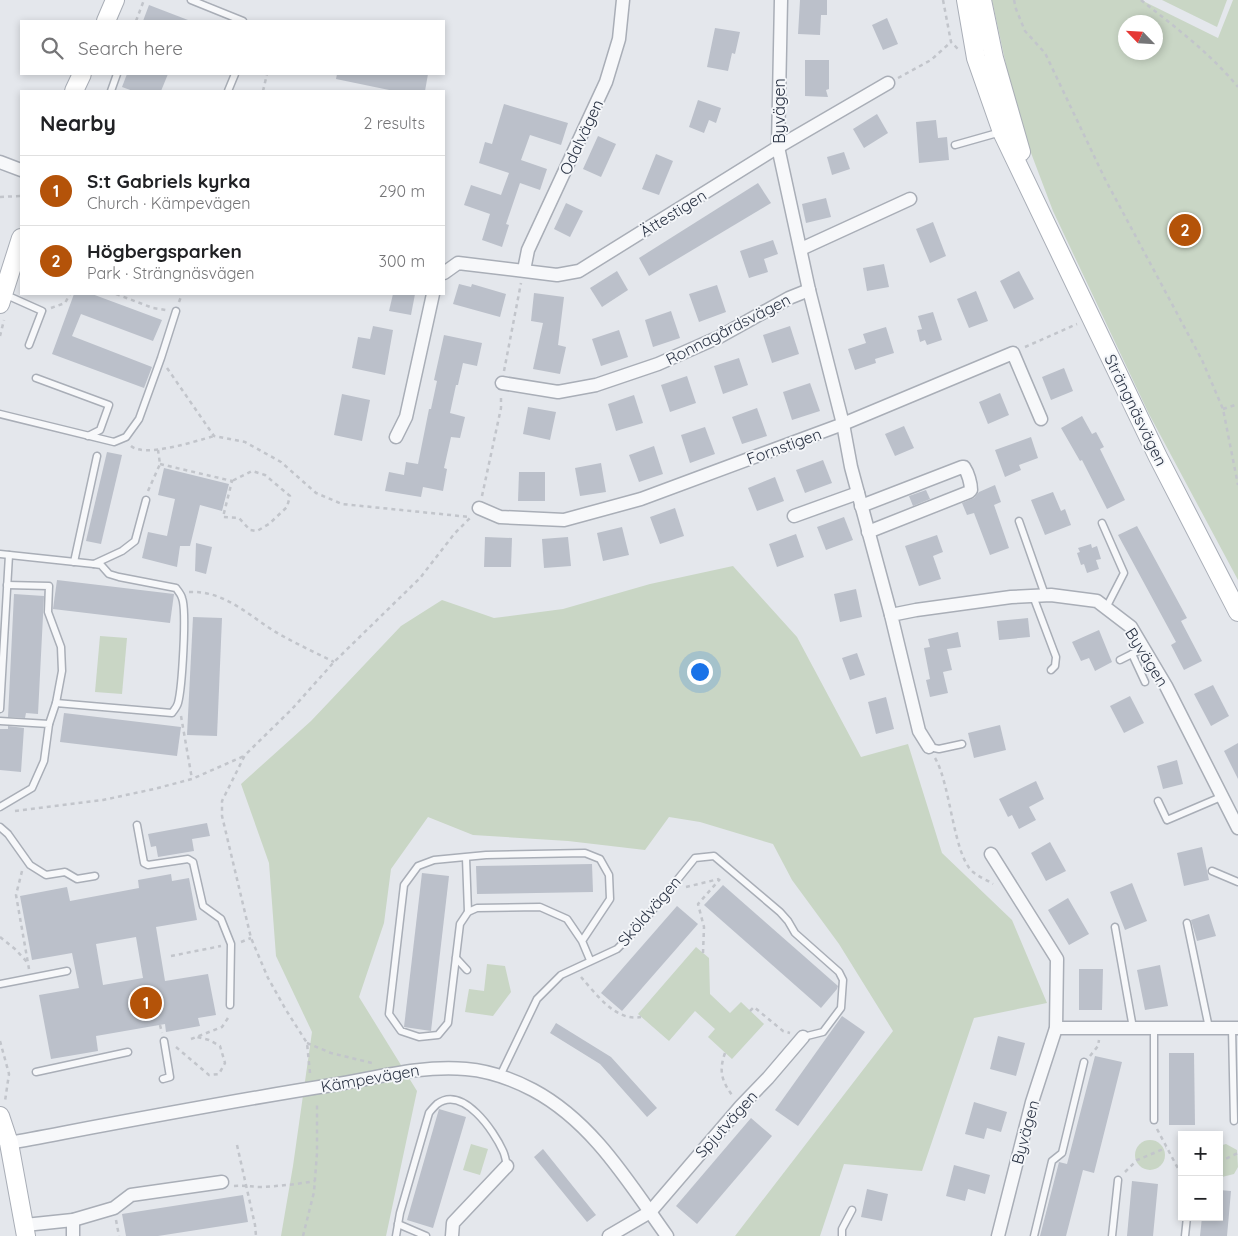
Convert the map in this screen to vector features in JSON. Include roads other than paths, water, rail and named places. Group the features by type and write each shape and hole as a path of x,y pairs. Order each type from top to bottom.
{"main road":[{"name":"Strängnäsvägen","path":"966,0 976,58 1038,207 1158,457 1238,612"},
{"name":"Strängnäsvägen","path":"982,0 1008,131"},
{"path":"106,20 112,1"},
{"path":"74,90 82,75"},
{"path":"1,299 20,241"},
{"path":"0,1116 8,1143 25,1231"}],"street":[{"name":"Odalvägen","path":"524,270 528,250 606,82 619,39 622,0"},
{"name":"Byvägen","path":"781,0 778,147 809,290 843,424 861,506 918,731 929,748"},
{"name":"Ättestigen","path":"445,272 458,263 557,275 579,271 778,147 888,83"},
{"path":"0,162 20,170"},
{"path":"801,249 910,199"},
{"name":"Ronnagårdsvägen","path":"502,383 558,392 596,385 658,364 719,337 789,298 809,290"},
{"path":"396,437 406,417 433,295"},
{"name":"Fornstigen","path":"475,512 500,518 564,520 641,499 843,424 1013,353 1040,419"},
{"path":"861,506 962,467 966,470 971,487 969,492 868,532"},
{"path":"794,516 858,493"},
{"name":"Byvägen","path":"890,615 963,603 1039,595 1097,601 1131,627 1166,686 1238,828"},
{"name":"Byvägen","path":"991,854 1057,959 1056,1028 1032,1102 998,1236"},
{"path":"1056,1028 1235,1028"},
{"name":"Spjutvägen","path":"610,1236 650,1212 803,1037"},
{"name":"Kämpevägen","path":"8,1143 430,1068 464,1068 490,1071 534,1090 566,1112 596,1140 667,1236"},
{"path":"452,1236 454,1223 507,1166"},
{"path":"25,1231 114,1208 131,1196 222,1182"},
{"path":"73,1220 74,1236"}],"lane":[{"path":"191,0 241,20"},
{"path":"111,90 117,75"},
{"path":"228,90 235,75"},
{"path":"955,145 1008,131"},
{"path":"1,299 42,311 29,345"},
{"path":"0,414 114,442 126,437 139,419 176,312"},
{"path":"36,378 109,405 100,430 88,436"},
{"path":"74,562 97,456"},
{"path":"94,564 122,551 135,541 146,500"},
{"path":"1019,521 1056,657 1055,666 1051,670"},
{"path":"1102,523 1124,574 1106,608"},
{"path":"0,554 101,565 110,574 119,578 163,584 176,588 183,598 183,659 178,705 172,713 56,703"},
{"path":"0,710 8,555"},
{"path":"0,807 32,788 44,762 49,724 56,703 62,671 61,647 48,612 49,586 7,584"},
{"path":"1120,660 1144,648"},
{"path":"1132,654 1145,682"},
{"path":"0,721 49,724"},
{"path":"929,748 939,750 962,744"},
{"path":"1158,802 1168,820 1221,797"},
{"path":"137,825 144,863 148,865 188,859 193,862 203,906 221,919 231,944 230,1005"},
{"path":"0,827 8,834 26,861 46,874 66,872 76,879 95,876"},
{"path":"582,941 610,898 609,875 600,859 585,853 486,855 434,860 418,866 404,885 389,1014 401,1031 420,1037 438,1035 448,1023 460,924 468,912 477,908 540,907 567,919 582,941 590,960"},
{"name":"Sköldvägen","path":"500,1076 537,999 561,975 617,949 638,927 694,858 714,856 780,912 795,932 839,972 843,980 841,1008 823,1032 803,1037"},
{"path":"466,858 468,912"},
{"path":"1212,871 1238,882"},
{"path":"1187,923 1209,1028"},
{"path":"1115,927 1133,1028"},
{"path":"456,958 467,970"},
{"path":"0,984 67,971"},
{"path":"1154,1028 1154,1120"},
{"path":"1234,1121 1235,1028"},
{"path":"163,1078 170,1077 166,1040"},
{"path":"36,1072 128,1052"},
{"path":"1034,1236 1052,1161 1062,1153 1084,1062"},
{"path":"396,1236 428,1113 438,1103 453,1100 470,1106 487,1123 504,1152 507,1166"},
{"path":"1112,1236 1118,1180"},
{"path":"842,1236 842,1229 852,1210"},
{"path":"1185,1236 1187,1221"},
{"path":"398,1224 426,1236"}],"place":[{"name":"Högbergsparken","path":"1185,230"},
{"name":"S:t Gabriels kyrka","path":"146,1003"}]}
